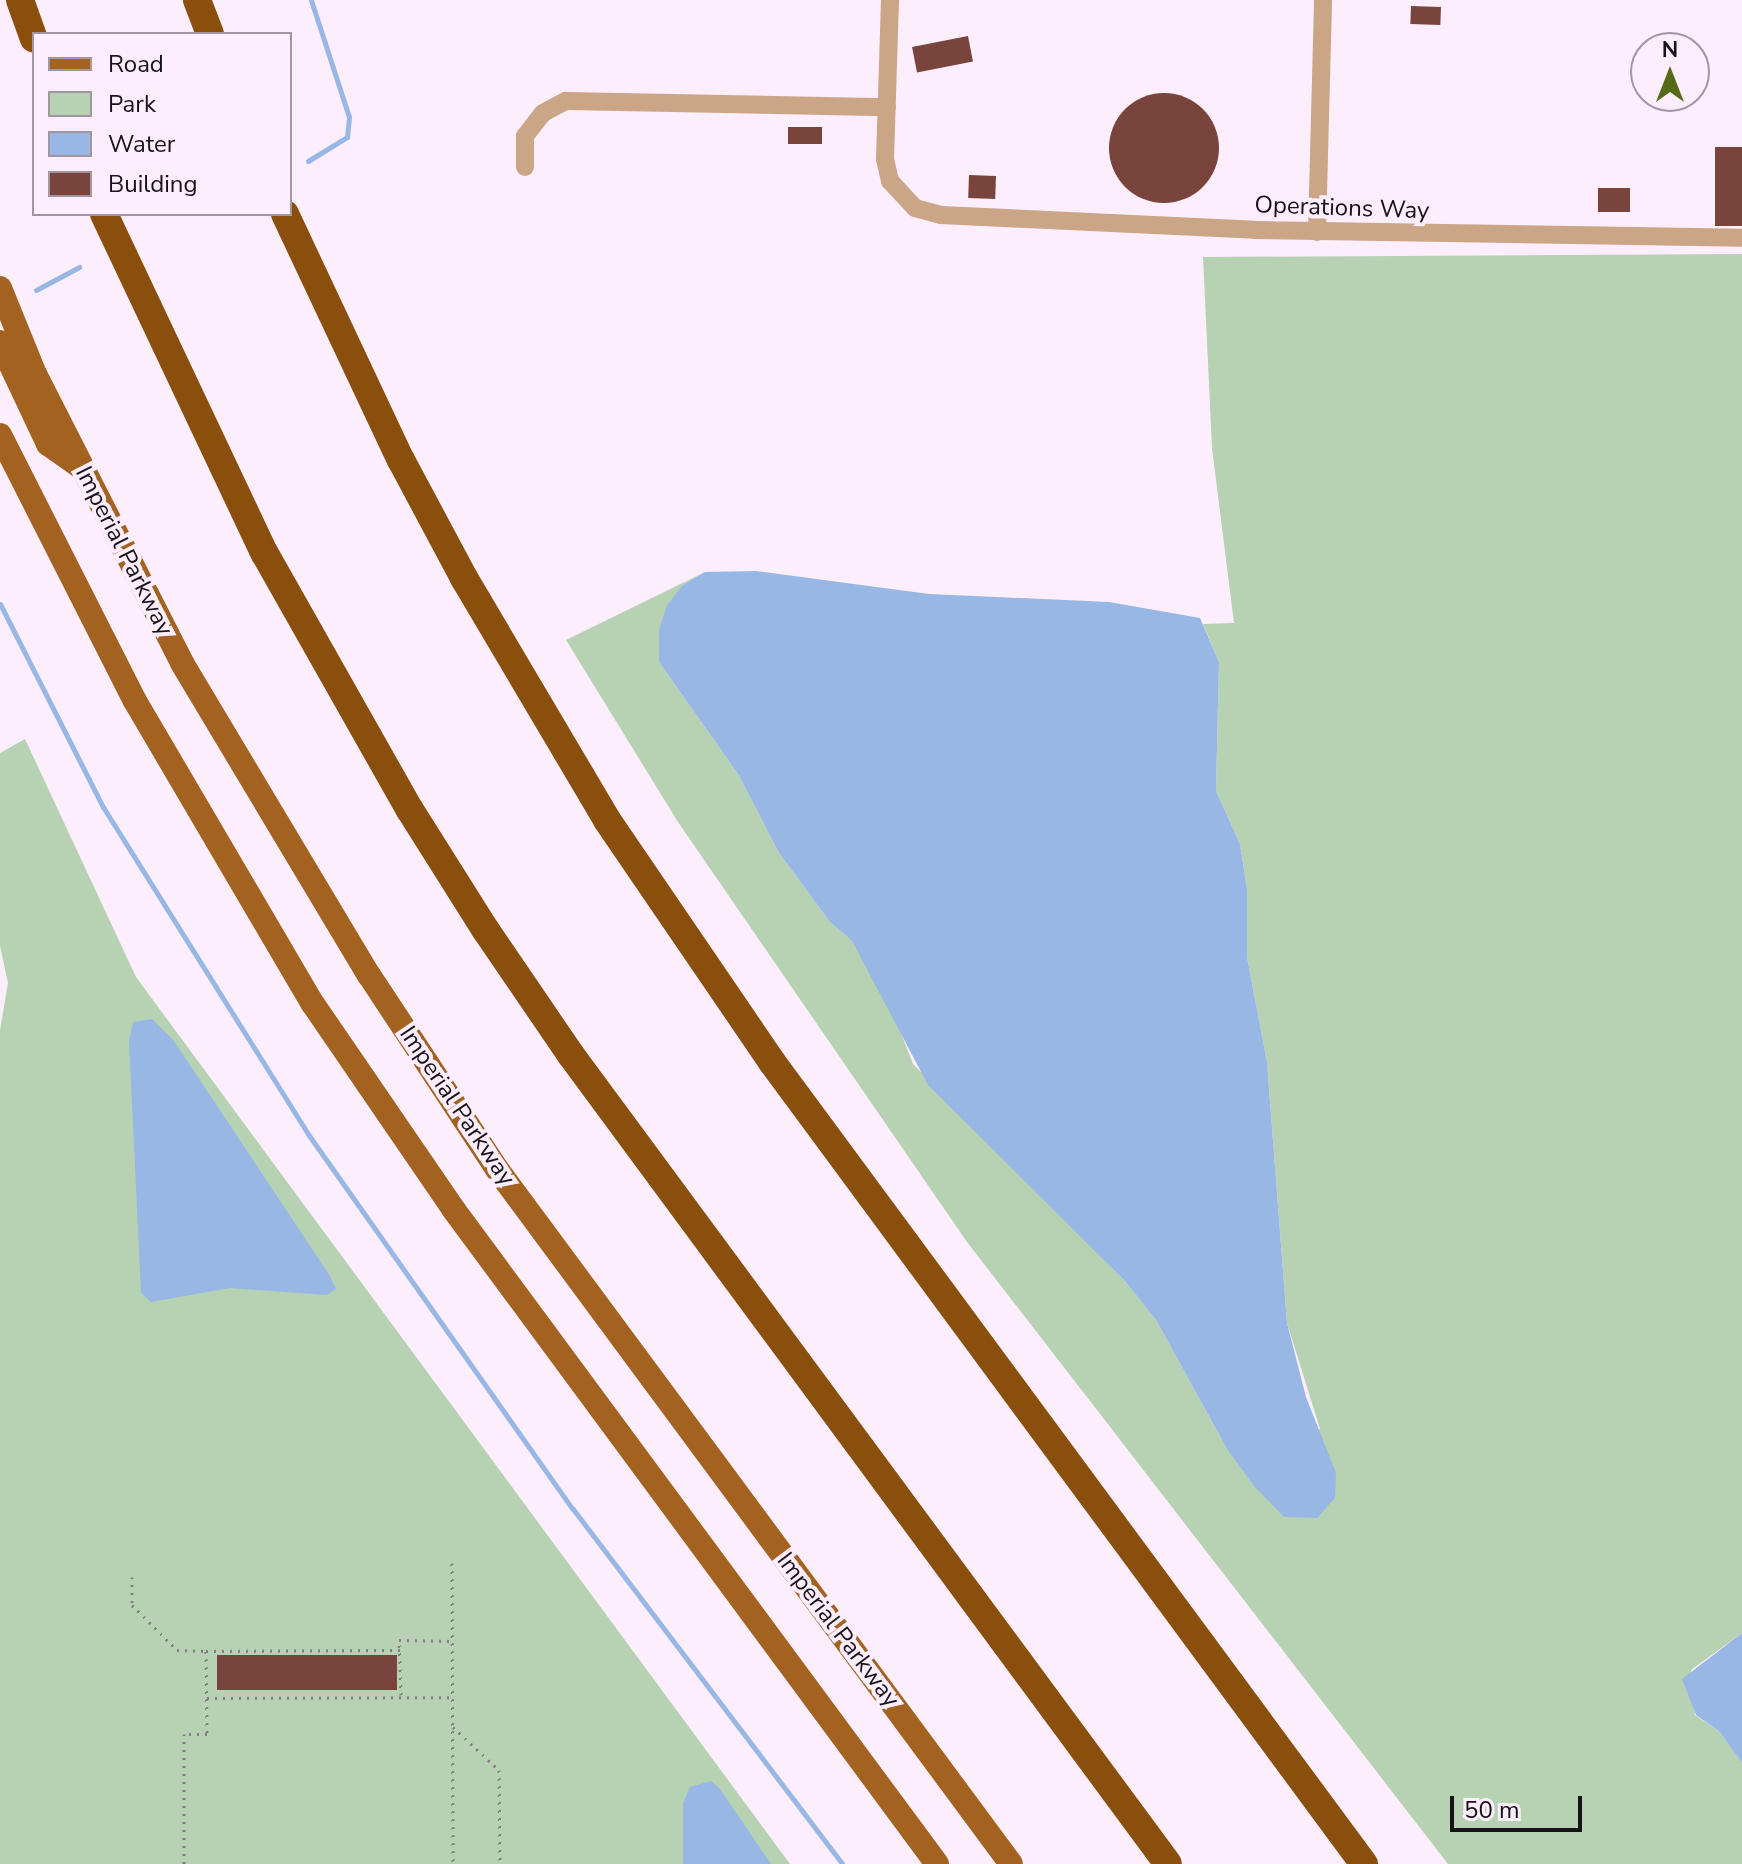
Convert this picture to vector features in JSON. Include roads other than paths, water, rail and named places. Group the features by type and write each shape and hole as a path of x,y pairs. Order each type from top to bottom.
{"highway":[{"path":"20,0 32,33"},
{"path":"197,0 209,32"},
{"path":"105,216 265,554 410,810 485,929 571,1055 1168,1864"},
{"path":"286,216 464,578 616,833 772,1062 1364,1864"}],"main road":[{"name":"Imperial Parkway","path":"0,288 81,468 190,677 369,975 497,1169 1011,1864"},
{"path":"0,342 48,444 81,468"},
{"path":"0,435 135,701 313,1004 454,1210 937,1864"}],"lane":[{"path":"525,167 525,136 543,113 566,101 887,107 890,0"},
{"path":"1317,232 1323,0"},
{"name":"Operations Way","path":"887,107 885,159 890,181 915,208 941,215 1317,232 1742,238"}],"water":[{"path":"756,571 929,594 1109,602 1200,618 1219,662 1216,791 1240,844 1247,889 1247,957 1267,1062 1287,1323 1306,1397 1336,1473 1335,1498 1317,1518 1284,1517 1254,1486 1227,1449 1156,1320 1124,1280 928,1085 852,941 830,922 779,853 738,774 659,662 659,630 667,605 683,585 705,572"},
{"path":"152,1019 174,1041 330,1276 336,1289 327,1295 230,1288 151,1302 141,1293 129,1041 133,1022"},
{"path":"1742,1633 1742,1763 1719,1731 1696,1715 1682,1679"},
{"path":"711,1781 720,1789 771,1864 683,1864 683,1803 690,1787"}],"waterway":[{"path":"308,161 347,137 349,117 311,0"},
{"path":"36,290 79,267"},
{"path":"0,604 103,807 308,1134 573,1509 842,1864"}]}
